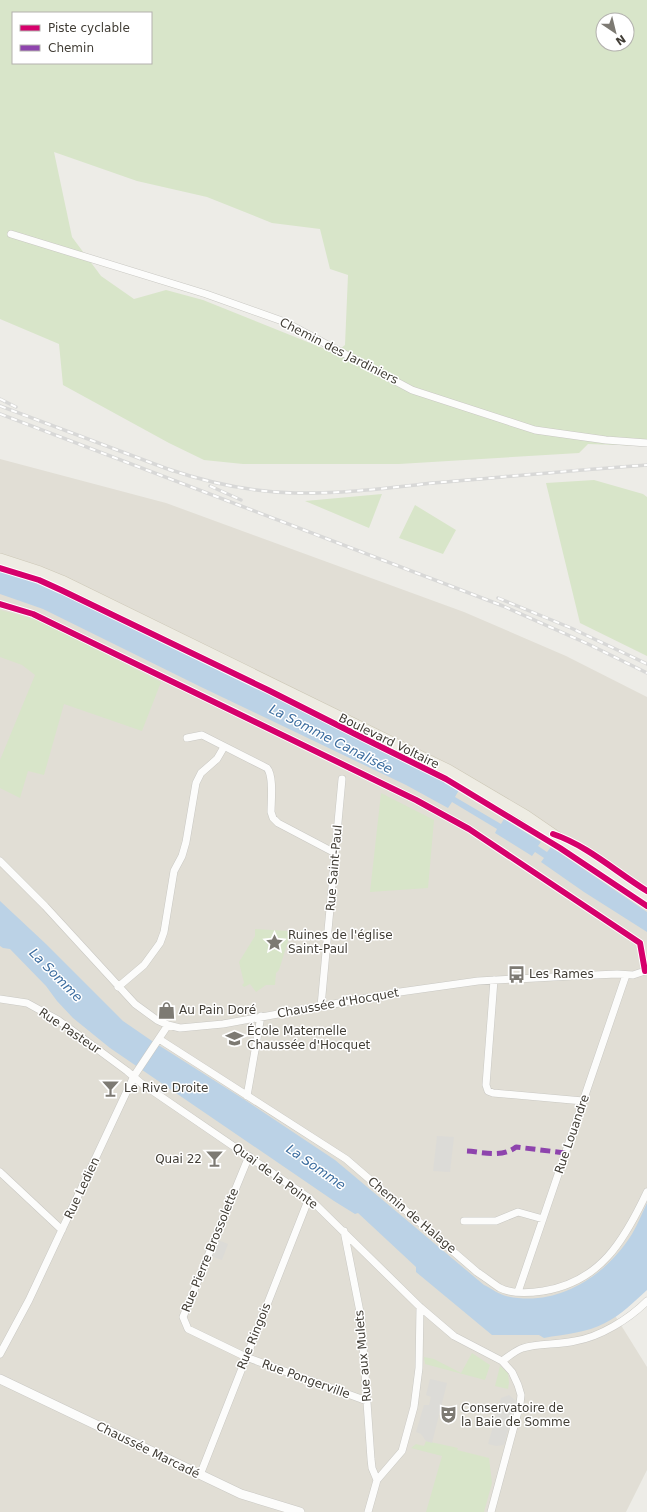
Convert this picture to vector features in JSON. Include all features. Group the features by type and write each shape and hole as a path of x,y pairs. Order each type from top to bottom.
{"main road":[{"name":"Boulevard Voltaire","path":"0,559 62,581 434,763 478,787 553,834 647,897"},
{"name":"Boulevard Voltaire","path":"553,834 563,837 605,861 647,891"}],"street":[{"name":"Chemin des Jardiniers","path":"11,234 206,294 285,322 412,390 535,430 606,440 647,443"},
{"path":"187,738 202,735 267,768 270,771 271,777 271,812 273,818 278,823 335,853"},
{"path":"118,987 144,965 160,943 164,932 174,871 182,856 186,842 196,783 201,773 217,759 224,747"},
{"name":"Rue Saint-Paul","path":"321,1006 342,779"},
{"name":"Chaussée d'Hocquet","path":"0,861 87,950 118,987 140,1008 168,1025 180,1028 208,1026 400,992 494,980 610,974 626,976 646,971"},
{"name":"Rue Louandre","path":"518,1292 626,976"},
{"path":"494,980 486,1085 488,1091 493,1093 583,1101"},
{"name":"Rue Pasteur","path":"0,999 27,1003 36,1007 78,1034 134,1076"},
{"path":"247,1096 261,1016"},
{"name":"Rue Ledien","path":"0,1354 29,1300 134,1076 168,1025"},
{"name":"Chemin de Halage","path":"158,1040 346,1159 477,1272 501,1288 518,1292 535,1292 558,1288 590,1274 614,1250 636,1216 647,1192"},
{"name":"Quai de la Pointe","path":"134,1076 202,1125 309,1198 420,1307 454,1336 502,1361"},
{"name":"Rue Pierre Brossolette","path":"246,1357 188,1329 183,1317 249,1156"},
{"path":"0,1172 62,1230"},
{"name":"Rue Ringois","path":"200,1475 309,1198"},
{"path":"464,1221 496,1221 518,1212 543,1219"},
{"name":"Rue aux Mulets","path":"344,1231 361,1317 372,1468 377,1480"},
{"path":"491,1512 520,1404 521,1395 512,1372 502,1361 522,1348 576,1341 600,1332 628,1318 647,1301"},
{"path":"368,1512 377,1480 402,1451 414,1407 419,1368 420,1307"},
{"name":"Rue Pongerville","path":"246,1357 367,1401"},
{"name":"Chaussée Marcadé","path":"0,1379 251,1498 300,1512"}],"shaded area":[{"path":"0,459 166,503 464,612 566,656 647,697 647,1271 606,1301 647,1367 647,1470 626,1512 0,1512"},
{"path":"437,1136 454,1137 450,1172 433,1171"},
{"path":"215,1239 228,1244 222,1260 208,1255"},
{"path":"430,1379 447,1383 432,1443 426,1441 421,1434 416,1432 424,1405 429,1405 431,1397 426,1395"},
{"path":"509,1395 516,1401 504,1445 496,1446 488,1444 501,1398"}],"green space":[{"path":"0,0 647,0 647,446 588,444 579,453 399,464 243,464 204,460 169,443 63,385 59,344 0,319","holes":["54,152 137,181 207,197 272,223 320,229 330,269 348,275 345,345 335,353 203,300 166,290 134,299 101,276 72,237"]},
{"path":"594,480 643,494 647,497 647,656 580,623 546,483"},
{"path":"382,494 369,528 305,501"},
{"path":"415,505 456,530 443,554 399,538"},
{"path":"0,610 38,620 161,682 142,731 64,704 44,775 28,771 20,798 0,788 0,760 35,675 22,665 0,657"},
{"path":"381,793 434,820 428,888 370,892"},
{"path":"255,929 288,931 289,938 279,970 276,973 275,985 266,985 256,992 250,984 244,987 242,985 244,983 239,962 255,936"},
{"path":"472,1353 490,1365 485,1380 425,1364 424,1357 434,1359 461,1373"},
{"path":"500,1366 508,1373 508,1389 495,1386"},
{"path":"426,1441 458,1448 457,1450 489,1458 492,1483 484,1512 426,1512 442,1456 411,1448 416,1444 424,1446"}],"water":[{"name":"La Somme Canalisée","path":"0,571 46,587 92,607 444,780 459,790 455,797 501,824 504,819 541,842 538,846 547,852 551,847 647,912 647,932 584,892 541,862 544,858 535,852 532,856 495,833 497,829 452,802 448,808 406,785 201,687 43,609 0,594"},
{"name":"La Somme","path":"0,901 46,944 123,1021 335,1160 484,1285 503,1295 525,1299 561,1293 578,1285 609,1263 621,1249 632,1234 647,1203 647,1290 616,1316 591,1329 544,1338 539,1335 492,1335 416,1272 416,1267 358,1213 355,1214 334,1201 110,1048 73,1018 57,1001 46,986 10,949 0,946"}],"railway":[{"path":"0,399 16,407"},
{"path":"0,406 173,471"},
{"path":"0,414 503,606 588,644 647,673"},
{"path":"168,469 199,479 246,489 295,493 330,493 647,465"},
{"path":"210,486 241,500"},
{"path":"498,598 571,628 647,664"}],"marked path":[{"path":"467,1151 499,1153 516,1147 566,1153"}],"cycle path":[{"path":"0,568 39,580 61,590 268,690 446,779 560,848 647,906"},
{"path":"0,604 33,614 416,800 469,829 640,943 645,971"},
{"path":"553,834 590,852 647,891"}],"place":[{"name":"Ruines de l'église Saint-Paul","path":"275,942"},
{"name":"Les Rames","path":"516,974"},
{"name":"Au Pain Doré","path":"166,1010"},
{"name":"École Maternelle Chaussée d'Hocquet","path":"234,1038"},
{"name":"Le Rive Droite","path":"111,1088"},
{"name":"Quai 22","path":"215,1159"},
{"name":"Conservatoire de la Baie de Somme","path":"448,1415"}]}
